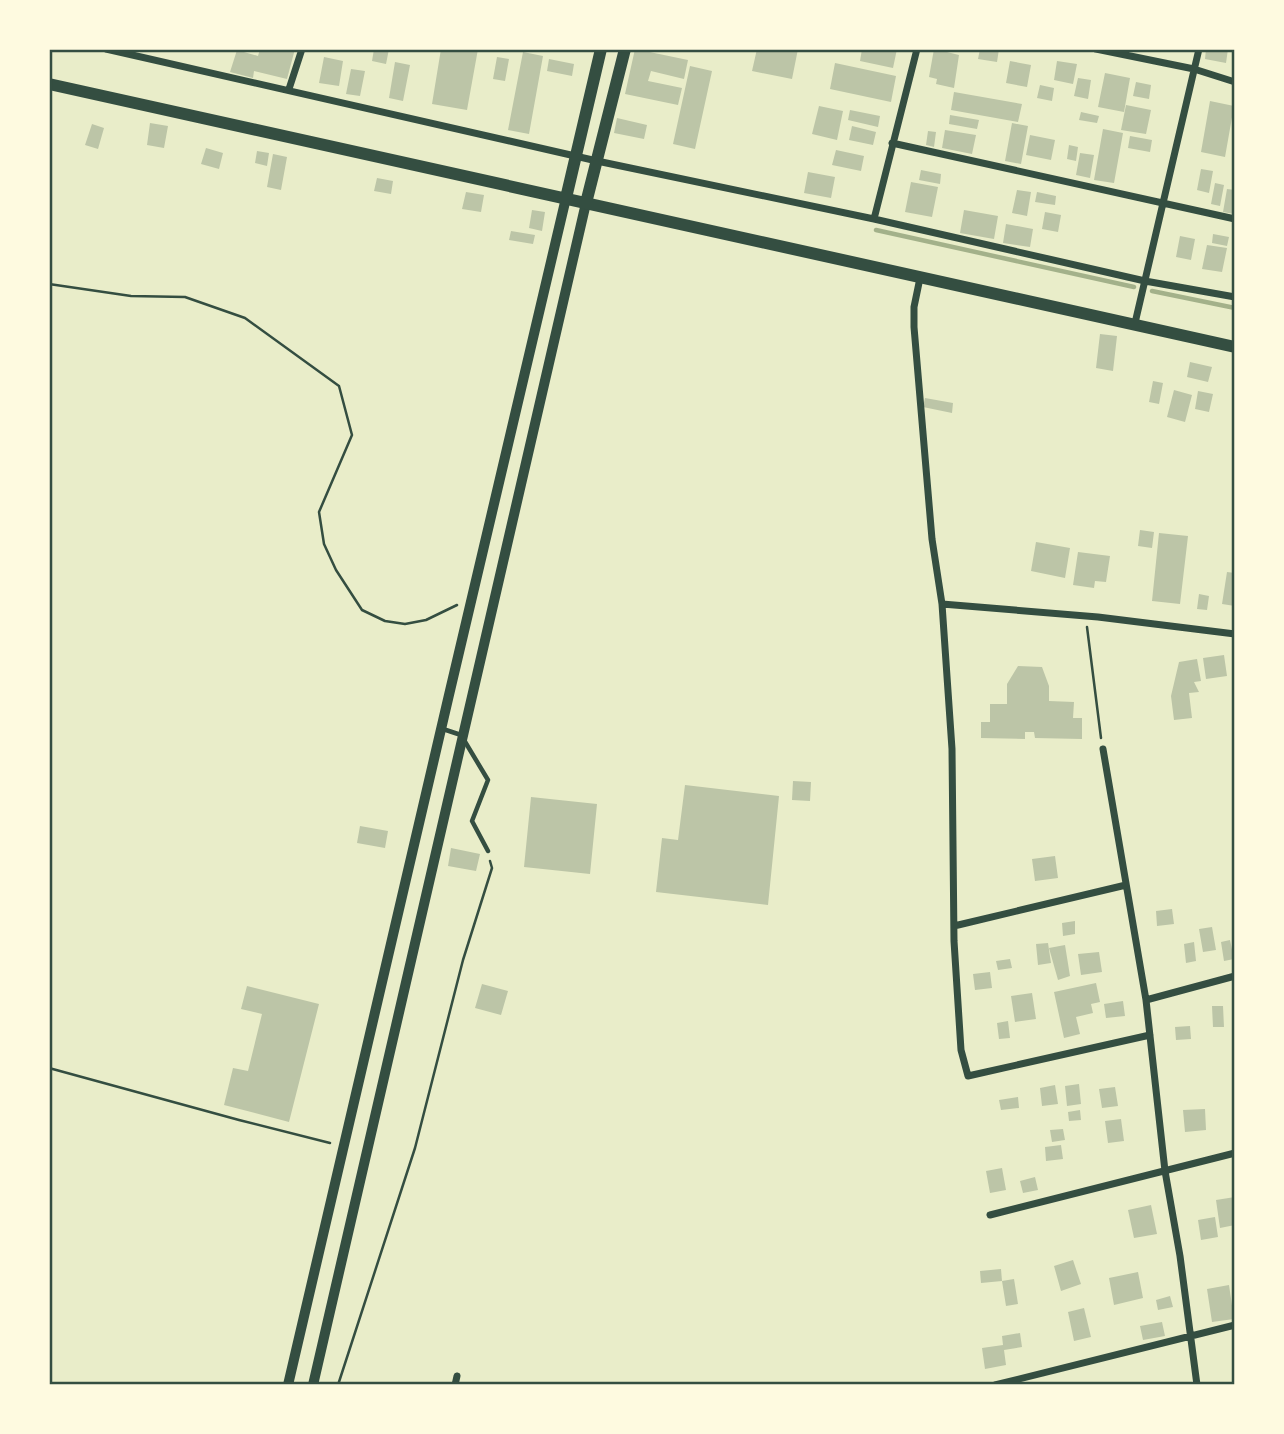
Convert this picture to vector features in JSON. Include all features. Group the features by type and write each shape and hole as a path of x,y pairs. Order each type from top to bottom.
{"main road":[{"path":"566,198 601,49"},
{"path":"586,203 625,49"},
{"path":"49,84 1235,347"}],"street":[{"path":"106,49 597,161 874,219 1145,281 1235,297"},
{"path":"289,89 302,49"},
{"path":"874,219 917,49"},
{"path":"1096,49 1194,69 1235,82"},
{"path":"1135,323 1199,49"},
{"path":"892,143 1235,219"},
{"path":"288,1385 566,198"},
{"path":"313,1385 586,203"},
{"path":"920,278 914,307 914,327 932,539 942,604 952,749 954,926 961,1050 968,1076 1150,1035"},
{"path":"520,391 541,396"},
{"path":"942,604 1086,616 1235,634"},
{"path":"1103,749 1146,1000 1165,1171 1181,1256 1197,1385"},
{"path":"413,854 433,859"},
{"path":"954,926 1126,885"},
{"path":"1146,1000 1235,976"},
{"path":"379,1003 399,1007"},
{"path":"990,1215 1235,1153"},
{"path":"995,1385 1235,1325"},
{"path":"455,1385 457,1376"}],"lane":[{"path":"442,728 461,736 488,780 472,821 488,851"}],"path":[{"path":"49,284 131,296 185,297 233,313 245,318 339,386 352,435 319,512 324,544 351,595 362,610 385,621 405,624 426,620 470,599"},
{"path":"1086,616 1103,749"},
{"path":"338,1385 415,1148 463,960 492,868 488,851"},
{"path":"49,1068 345,1146"}],"building":[{"path":"260,49 295,49 287,79 254,71 253,78 230,72 237,50 258,56"},
{"path":"374,49 389,49 386,64 372,61"},
{"path":"441,49 478,49 467,110 432,104"},
{"path":"635,49 688,60 684,79 651,71 648,81 682,88 678,105 625,94"},
{"path":"757,49 798,49 792,79 752,71"},
{"path":"862,49 897,49 893,68 860,61"},
{"path":"934,49 948,49 947,52 959,55 954,88 936,84 937,79 929,77"},
{"path":"980,49 999,49 997,62 978,59"},
{"path":"1206,49 1228,49 1226,63 1205,59"},
{"path":"523,52 543,56 529,134 508,130"},
{"path":"324,57 343,61 339,86 319,83"},
{"path":"497,57 509,59 505,81 493,79"},
{"path":"549,59 574,64 572,76 547,71"},
{"path":"1010,61 1031,65 1027,87 1006,83"},
{"path":"1057,61 1077,64 1073,84 1054,80"},
{"path":"395,62 410,65 403,101 389,98"},
{"path":"835,63 896,76 891,102 830,89"},
{"path":"690,66 712,71 695,149 673,144"},
{"path":"351,69 365,71 360,96 346,94"},
{"path":"1105,73 1130,78 1124,112 1098,107"},
{"path":"1078,78 1091,80 1088,99 1074,96"},
{"path":"1136,82 1151,85 1149,99 1133,96"},
{"path":"1040,85 1054,88 1052,101 1037,98"},
{"path":"954,92 1022,104 1018,122 951,110"},
{"path":"1210,101 1234,106 1225,157 1201,152"},
{"path":"1126,105 1151,110 1146,134 1121,130"},
{"path":"819,106 843,111 837,140 812,134"},
{"path":"850,110 880,116 878,127 848,120"},
{"path":"1081,112 1099,116 1097,123 1079,120"},
{"path":"950,115 979,120 977,129 949,124"},
{"path":"617,118 647,125 644,139 614,133"},
{"path":"150,123 168,126 164,148 147,145"},
{"path":"1012,123 1028,126 1021,164 1005,161"},
{"path":"92,124 104,128 98,149 85,145"},
{"path":"852,126 876,132 873,145 849,140"},
{"path":"1103,129 1123,133 1114,183 1094,180"},
{"path":"945,130 976,135 972,154 942,148"},
{"path":"928,131 936,132 934,147 926,145"},
{"path":"1030,135 1055,140 1051,160 1026,155"},
{"path":"1130,136 1152,140 1150,152 1128,148"},
{"path":"1069,145 1078,147 1076,161 1067,159"},
{"path":"206,148 223,153 219,169 201,164"},
{"path":"836,150 864,156 861,171 832,165"},
{"path":"257,151 269,153 267,166 255,163"},
{"path":"1080,153 1094,155 1090,178 1076,175"},
{"path":"273,154 287,157 281,190 267,187"},
{"path":"1201,169 1213,171 1209,193 1197,190"},
{"path":"921,170 941,174 940,184 919,180"},
{"path":"808,172 835,177 831,198 804,193"},
{"path":"377,178 393,181 391,194 374,191"},
{"path":"911,182 938,187 932,217 905,212"},
{"path":"1215,183 1224,185 1220,206 1211,204"},
{"path":"1227,189 1235,190 1234,214 1223,212"},
{"path":"1017,190 1031,192 1027,216 1012,213"},
{"path":"466,192 484,195 481,212 462,209"},
{"path":"1037,192 1056,196 1055,205 1035,202"},
{"path":"532,210 545,212 542,231 529,228"},
{"path":"964,210 998,216 994,239 960,233"},
{"path":"1045,212 1061,215 1058,232 1042,229"},
{"path":"1006,224 1033,229 1030,247 1003,243"},
{"path":"511,231 535,235 533,244 509,240"},
{"path":"1213,234 1229,237 1227,246 1212,243"},
{"path":"1180,236 1195,239 1191,260 1176,257"},
{"path":"1207,245 1227,248 1222,272 1202,269"},
{"path":"1100,334 1117,336 1113,371 1096,368"},
{"path":"1190,362 1212,367 1208,382 1187,377"},
{"path":"1153,381 1163,383 1159,404 1149,402"},
{"path":"1174,390 1192,395 1185,422 1167,417"},
{"path":"1198,391 1213,394 1209,412 1195,409"},
{"path":"925,398 953,403 952,413 923,407"},
{"path":"1140,530 1154,532 1152,548 1138,546"},
{"path":"1159,533 1188,536 1180,604 1152,601"},
{"path":"1036,542 1070,548 1065,578 1031,571"},
{"path":"1078,552 1110,556 1106,582 1095,581 1094,588 1073,585"},
{"path":"1227,572 1235,573 1235,606 1222,604"},
{"path":"1199,594 1209,596 1207,610 1197,609"},
{"path":"1224,655 1227,676 1206,679 1203,658"},
{"path":"1197,659 1201,681 1194,682 1199,692 1189,693 1192,718 1174,720 1171,696 1179,662"},
{"path":"1018,666 1042,667 1049,686 1049,701 1074,702 1073,718 1082,718 1082,739 1035,738 1034,732 1025,732 1025,739 981,738 981,722 990,722 990,704 1007,704 1007,684"},
{"path":"793,781 811,782 810,801 792,800"},
{"path":"685,785 779,796 768,905 656,892 662,838 678,840"},
{"path":"531,797 597,804 590,874 524,867"},
{"path":"360,826 388,831 385,848 357,843"},
{"path":"451,848 480,854 476,871 448,866"},
{"path":"1055,856 1058,878 1035,881 1032,859"},
{"path":"1172,909 1174,924 1157,926 1156,911"},
{"path":"1075,921 1075,934 1063,936 1062,923"},
{"path":"1212,927 1216,950 1203,952 1199,929"},
{"path":"1230,940 1234,959 1224,961 1221,942"},
{"path":"1194,942 1196,961 1186,963 1184,944"},
{"path":"1048,943 1051,963 1038,965 1036,944"},
{"path":"1065,945 1070,976 1058,980 1049,948"},
{"path":"1099,952 1102,972 1081,975 1078,954"},
{"path":"1010,959 1012,968 998,970 996,961"},
{"path":"990,972 992,988 975,990 973,974"},
{"path":"1096,983 1100,1002 1091,1004 1093,1013 1076,1017 1080,1034 1064,1038 1054,992"},
{"path":"482,984 508,991 501,1015 475,1008"},
{"path":"247,986 319,1004 289,1122 224,1105 233,1068 248,1071 262,1014 241,1009"},
{"path":"1032,993 1036,1019 1015,1022 1011,996"},
{"path":"1123,1001 1125,1016 1106,1018 1104,1004"},
{"path":"1212,1006 1223,1006 1224,1027 1213,1027"},
{"path":"1008,1021 1010,1038 999,1039 997,1023"},
{"path":"1190,1026 1191,1039 1176,1040 1175,1027"},
{"path":"1079,1084 1081,1104 1067,1106 1065,1086"},
{"path":"1055,1085 1058,1104 1042,1106 1040,1088"},
{"path":"1115,1087 1118,1106 1102,1108 1099,1089"},
{"path":"1018,1097 1019,1108 1001,1110 999,1100"},
{"path":"1205,1109 1206,1130 1185,1132 1183,1110"},
{"path":"1080,1110 1081,1120 1069,1121 1068,1112"},
{"path":"1121,1119 1124,1141 1108,1143 1105,1121"},
{"path":"1063,1129 1065,1140 1052,1142 1050,1130"},
{"path":"1061,1145 1063,1159 1046,1161 1045,1147"},
{"path":"1002,1168 1006,1190 990,1193 986,1171"},
{"path":"1035,1177 1038,1190 1023,1193 1020,1181"},
{"path":"1235,1197 1235,1225 1220,1228 1216,1200"},
{"path":"1151,1205 1157,1234 1134,1238 1128,1210"},
{"path":"1215,1217 1218,1237 1201,1240 1198,1220"},
{"path":"1073,1260 1081,1284 1061,1291 1054,1266"},
{"path":"1001,1269 1002,1281 981,1283 980,1271"},
{"path":"1138,1272 1143,1298 1114,1305 1109,1278"},
{"path":"1014,1279 1018,1304 1006,1306 1002,1281"},
{"path":"1229,1285 1234,1319 1212,1322 1207,1289"},
{"path":"1170,1296 1173,1307 1158,1310 1156,1300"},
{"path":"1084,1308 1091,1337 1074,1341 1068,1312"},
{"path":"1162,1322 1165,1336 1143,1340 1140,1326"},
{"path":"1020,1333 1022,1347 1004,1350 1006,1365 985,1369 982,1348 1003,1345 1002,1336"}],"waterway":[{"path":"876,230 1134,287"},
{"path":"1152,291 1235,308"}]}
